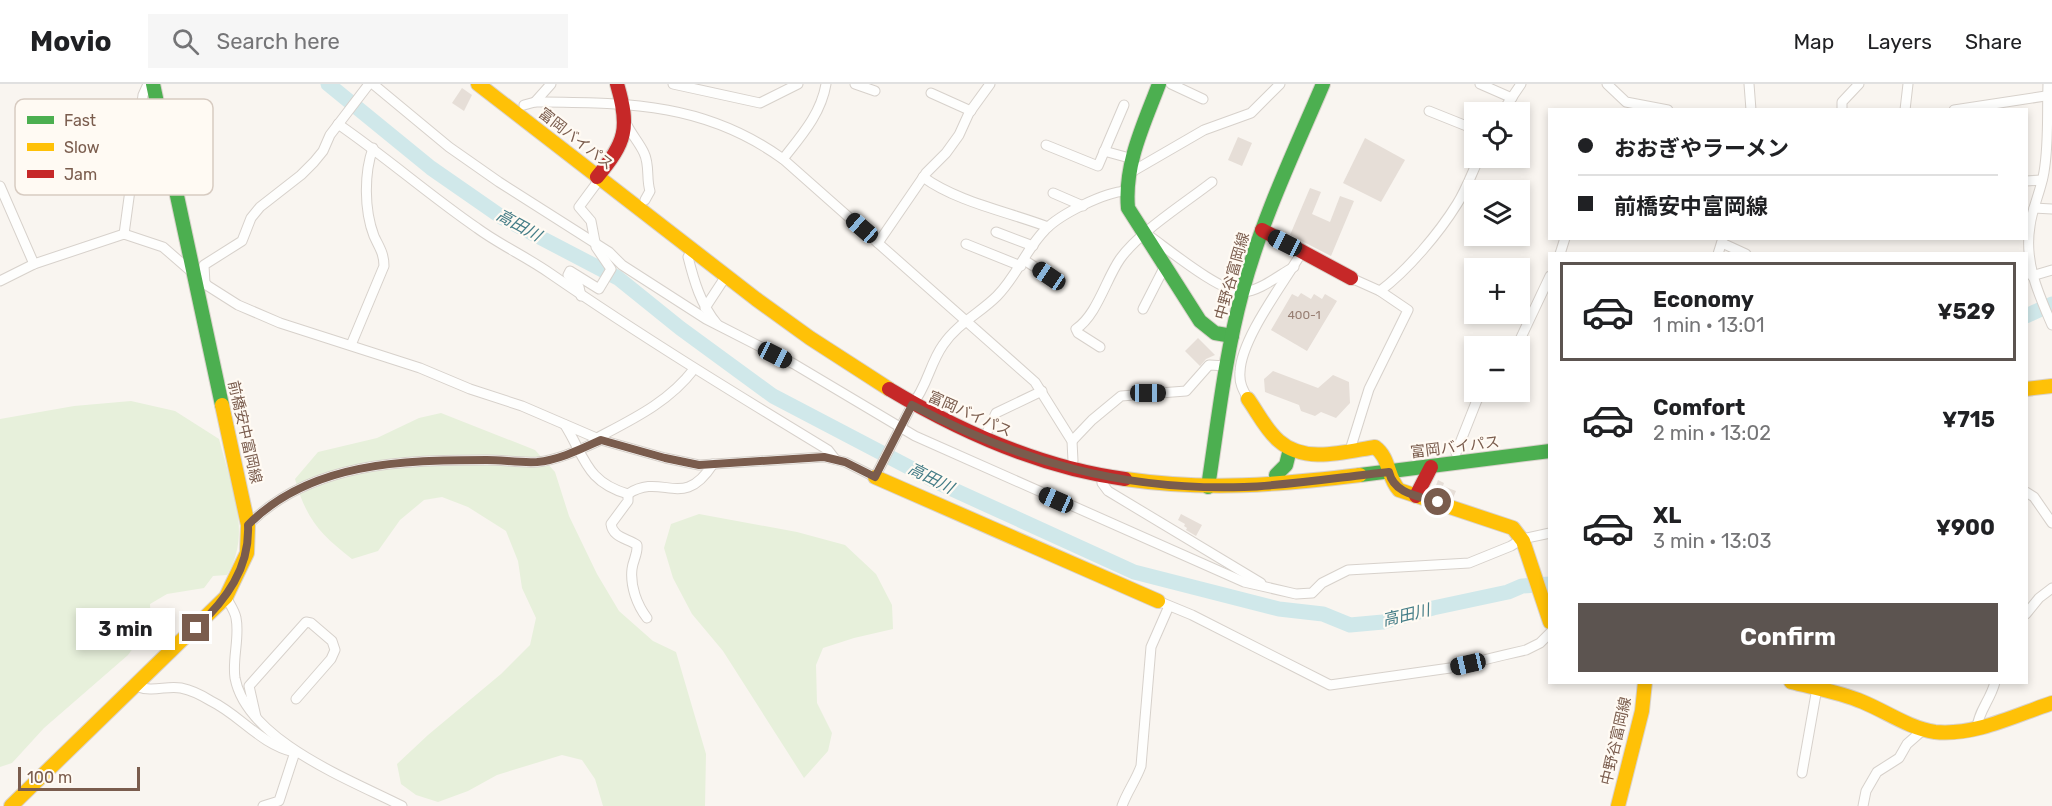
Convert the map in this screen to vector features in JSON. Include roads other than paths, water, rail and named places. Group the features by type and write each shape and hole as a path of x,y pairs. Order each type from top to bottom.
{"main road":[{"name":"前橋安中富岡線","path":"153,84 156,99"},
{"name":"富岡バイパス","path":"478,84 601,173 692,250 831,353 969,434 1010,450 1051,464 1102,476 1174,486 1388,466 1431,467 1548,451"},
{"name":"富岡バイパス","path":"497,84 530,103 601,173 645,200 796,317 916,401 1034,448 1073,460 1141,474 1208,482 1277,485 1456,453 1548,441"},
{"path":"601,173 621,147 627,125 617,84"},
{"path":"1159,84 1128,174 1126,191 1128,208 1200,321 1215,333 1232,336"},
{"name":"中野谷富岡線","path":"1208,482 1232,336 1242,292 1262,230 1323,84"},
{"name":"前橋安中富岡線","path":"11,806 226,597 246,553 248,525 176,195"},
{"path":"1262,230 1351,278"},
{"path":"2029,389 2052,375"},
{"path":"2029,389 2052,386"},
{"path":"1248,399 1270,431 1290,449 1307,455 1375,447 1383,451 1396,487 1416,496 1513,528 1523,540 1546,601"},
{"path":"1276,475 1286,465 1290,449"},
{"path":"1416,496 1431,467"},
{"path":"877,474 1163,603"},
{"name":"中野谷富岡線","path":"1618,806 1642,711 1645,684"},
{"path":"1800,684 1860,700 1923,730 1953,731 1977,728 2052,703"}],"street":[{"path":"142,99 148,84"},
{"path":"205,284 204,265 242,241 251,218 260,207 302,175 323,151 330,135 371,84 449,147 655,287 719,326 794,364 915,436 1244,582 1296,594 1311,593 1322,584 1348,570 1469,563 1523,540 1548,534"},
{"path":"530,103 550,84"},
{"path":"673,84 760,103 798,84"},
{"path":"783,159 812,122 824,96 826,84"},
{"path":"855,84 875,91"},
{"path":"878,243 923,177 946,153 959,135 971,111 990,84"},
{"path":"1171,84 1203,99"},
{"path":"1128,174 1204,130 1251,113 1280,84"},
{"path":"1480,84 1512,98"},
{"path":"1509,102 1521,84"},
{"path":"1607,84 1623,105 1650,108"},
{"path":"1749,84 1751,108"},
{"path":"1842,108 1842,102 1859,84"},
{"path":"1905,108 1908,84"},
{"path":"2048,84 2050,95 2047,146 2042,180 2029,227 2033,279 2052,325"},
{"path":"931,93 971,111"},
{"path":"1967,108 2050,95"},
{"path":"530,103 623,103 671,110 735,130 757,140 783,159 1035,382 1072,441 1073,460"},
{"path":"1046,145 1098,166 1124,105"},
{"path":"1429,111 1464,125"},
{"path":"338,124 373,148 427,193 470,224 551,274 581,296 617,316 694,369 828,450 835,459"},
{"path":"627,125 646,161 646,177 650,191 645,200"},
{"path":"351,345 384,266 384,254 374,236 365,179 373,148"},
{"path":"1104,151 1133,159"},
{"path":"1380,291 1393,281 1444,223 1459,202 1474,168"},
{"path":"581,296 579,287 568,275 570,271 599,289 611,270 595,245 591,221 579,207 601,173"},
{"path":"923,177 999,213 1015,215 1048,227"},
{"path":"2028,181 2042,180"},
{"path":"1100,347 1078,333 1077,329 1104,290 1121,259 1146,234 1212,182"},
{"path":"0,186 34,264"},
{"path":"0,282 34,264 124,234 163,248 205,284 238,305 280,323 420,368 599,439 683,463 713,464 824,457 877,474 900,427 916,401 941,347 952,333 996,298 1014,278 1033,246 1048,227 1100,196 1126,191"},
{"path":"1053,193 1083,206"},
{"path":"124,234 130,195"},
{"path":"2034,208 2052,209"},
{"path":"996,232 1033,246"},
{"path":"1146,234 1228,289 1242,292 1253,289 1293,267"},
{"path":"1722,241 1742,252"},
{"path":"966,244 1022,263 1049,276"},
{"path":"692,250 688,257 705,308 719,326"},
{"path":"1248,399 1240,382 1243,354 1302,252"},
{"path":"1143,309 1164,266"},
{"path":"2033,279 2052,270"},
{"path":"705,308 726,276"},
{"path":"1350,450 1369,389 1408,310 1380,291 1351,278"},
{"path":"1522,336 1548,280"},
{"path":"1072,441 1092,420 1121,396 1186,391 1209,366 1227,366"},
{"path":"248,525 264,508 281,496 337,472 436,461 537,462 578,450 668,397 682,385 694,369"},
{"path":"988,430 996,413 1042,391"},
{"path":"1456,453 1476,402"},
{"path":"565,424 588,470 597,478 628,494"},
{"path":"628,494 645,486 682,490 688,488 705,477 713,464"},
{"path":"1102,476 1102,483 1108,491 1272,589"},
{"path":"2028,493 2034,497 2052,523"},
{"path":"628,494 628,501 611,524 615,534 637,545 632,570 633,581 639,608 647,618"},
{"path":"2028,612 2039,598 2052,588"},
{"path":"226,597 236,618 235,678 245,705 257,722 297,753 402,806"},
{"path":"1122,806 1125,796 1136,782 1141,766 1151,647 1163,603 1330,685 1450,668 1526,650 1540,643 1548,635"},
{"path":"257,722 249,686 306,622 311,623 332,641 334,650 331,659 296,699"},
{"path":"1977,728 1977,721 1993,692 1995,684"},
{"path":"135,686 146,690 180,688 213,701 242,724 272,743 282,749 297,753"},
{"path":"1803,773 1817,688"},
{"path":"1863,806 1866,791 1877,771 1899,758 1906,744 1923,730"},
{"path":"263,806 279,801 297,753"}],"waterway":[{"name":"高田川","path":"328,84 431,168 503,218 618,278 680,328 773,396 941,484 1134,572 1279,609 1323,614 1350,625 1383,622 1433,608 1508,592 1522,586 1548,584"},
{"name":"高田川","path":"2028,315 2052,304"}]}
